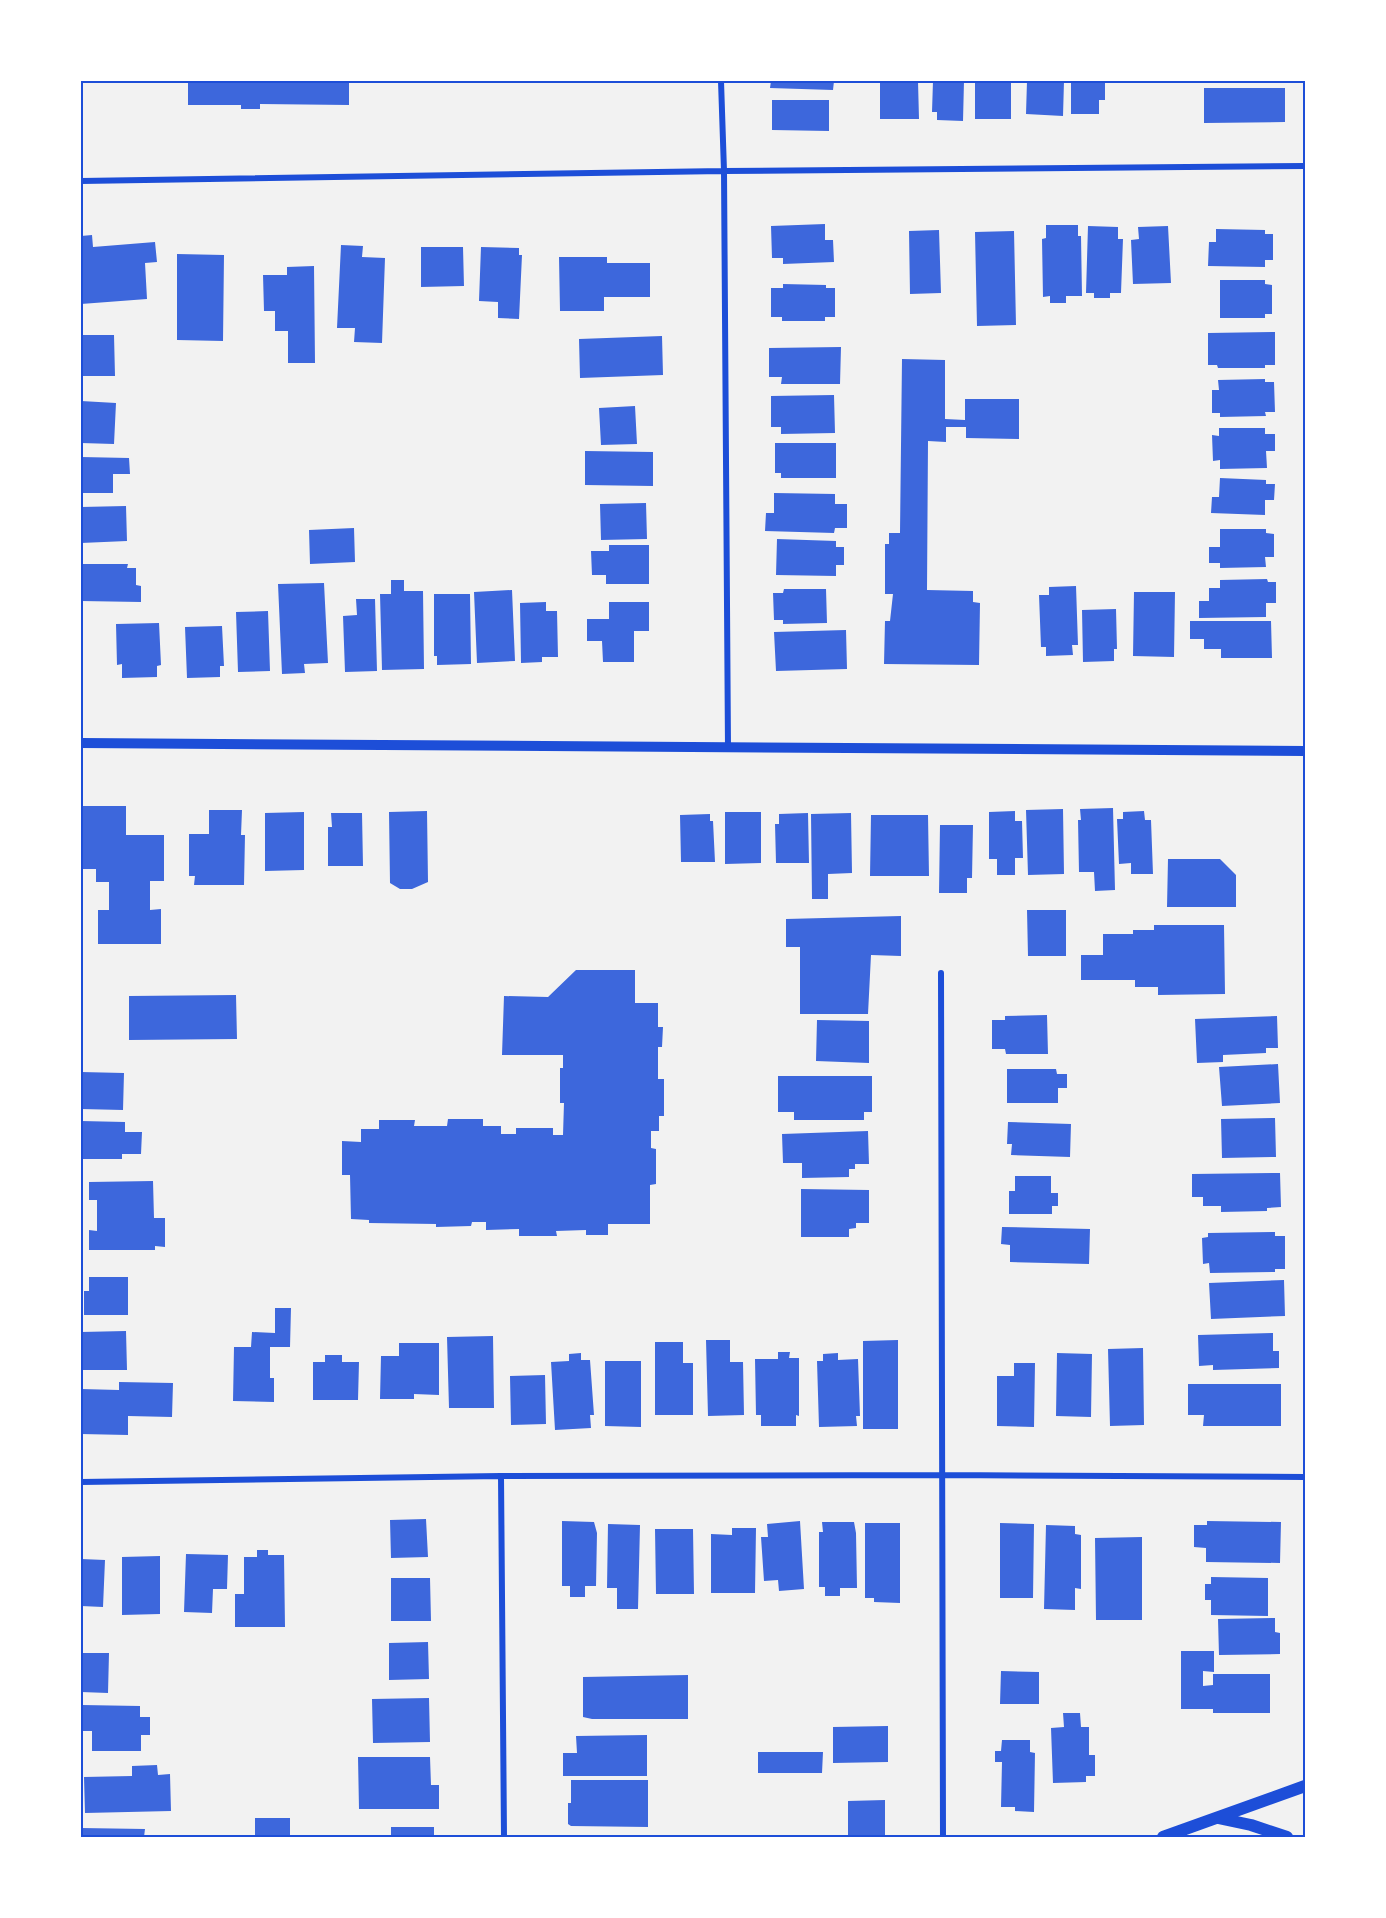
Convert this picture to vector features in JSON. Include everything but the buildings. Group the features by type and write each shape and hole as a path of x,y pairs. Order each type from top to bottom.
{"main road":[{"path":"1163,1837 1305,1786"},
{"path":"1217,1817 1287,1837"}],"street":[{"path":"720,81 723,171 728,748"},
{"path":"81,181 723,171 1305,166"},
{"path":"81,743 1305,752"},
{"path":"941,973 943,1837"},
{"path":"81,1482 501,1476 943,1475 1305,1478"},
{"path":"501,1476 504,1837"}]}
